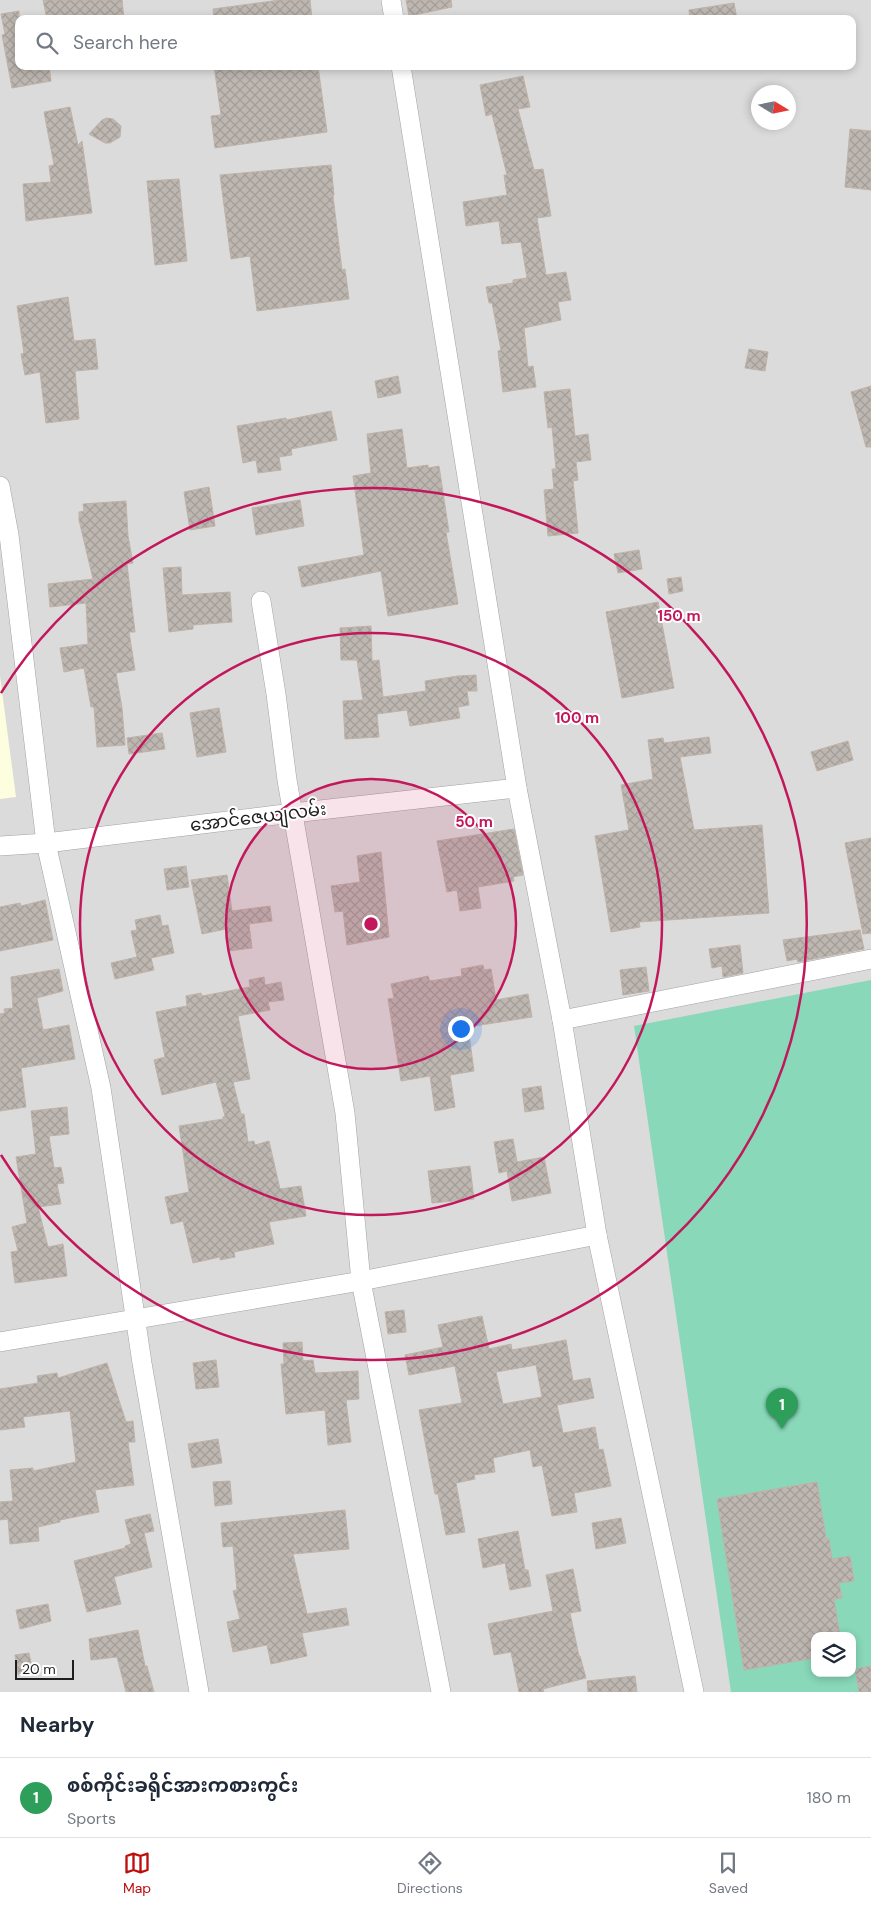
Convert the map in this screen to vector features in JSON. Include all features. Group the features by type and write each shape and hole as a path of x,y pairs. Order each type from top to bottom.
{"street":[{"path":"391,0 393,15"},
{"path":"403,70 516,788 562,1020 597,1235 694,1692"},
{"path":"0,486 9,535 46,843 100,1088 135,1320 199,1692"},
{"path":"261,601 293,813 345,1113 361,1281 440,1692"},
{"name":"အောင်ဇေယျလမ်း","path":"0,846 46,843 516,788"},
{"path":"562,1020 871,959"},
{"path":"0,1342 361,1281 597,1235"}],"shaded area":[{"path":"0,0 871,0 871,1692 0,1692"},
{"path":"0,676 16,797 0,799"}],"green space":[{"path":"871,980 871,1692 731,1692 634,1026"}],"building":[{"path":"43,0 122,0 124,15 46,15"},
{"path":"280,0 310,0 312,15 214,15 213,9"},
{"path":"406,0 451,0 452,7 409,15"},
{"path":"734,3 736,15 690,15 689,10"},
{"path":"19,11 19,15 15,15 15,70 50,70 51,81 12,88 2,35 5,34 1,14"},
{"path":"215,70 319,70 327,132 215,148 211,116 221,115"},
{"path":"523,76 530,107 518,109 534,170 543,169 551,216 537,218 546,275 566,272 571,300 558,302 561,320 524,328 528,367 533,366 536,387 503,392 498,351 501,350 492,303 489,303 486,287 513,283 513,280 527,278 521,242 502,244 499,221 466,226 463,202 507,195 504,175 507,175 492,114 486,116 480,85"},
{"path":"70,107 78,145 82,141 92,213 26,221 23,184 51,182 49,166 54,165 44,112"},
{"path":"107,118 113,119 121,126 120,137 110,143 105,143 89,134 102,120"},
{"path":"850,129 871,131 871,190 845,187"},
{"path":"331,165 342,270 345,269 349,299 257,311 250,256 231,259 220,175"},
{"path":"179,179 187,261 155,265 147,181"},
{"path":"68,297 74,341 95,339 98,369 75,371 79,419 46,423 40,372 25,375 21,354 24,353 17,306"},
{"path":"749,349 768,352 765,371 745,368"},
{"path":"398,376 401,393 378,398 375,381"},
{"path":"871,386 871,447 866,447 851,392"},
{"path":"570,389 575,436 588,434 591,460 576,462 578,480 573,481 578,533 548,536 544,490 554,489 552,469 556,469 552,427 548,428 544,392"},
{"path":"331,411 337,440 291,449 292,455 279,457 281,470 258,473 256,460 243,463 237,426 286,418 286,420"},
{"path":"402,429 407,468 428,465 428,468 439,466 449,532 446,532 458,604 388,616 381,571 302,587 298,567 364,555 353,476 371,473 367,434"},
{"path":"209,487 215,526 190,530 184,492"},
{"path":"300,500 304,526 256,535 252,508"},
{"path":"126,501 128,536 133,563 127,564 135,632 129,632 135,670 116,673 122,708 125,745 97,747 94,707 91,707 84,668 64,672 60,648 88,644 86,603 50,607 48,584 93,579 79,520 79,512 84,511 83,504"},
{"path":"639,550 642,569 618,573 614,554"},
{"path":"181,567 182,595 230,592 232,622 193,625 193,629 169,632 163,568"},
{"path":"681,577 683,591 669,594 667,579"},
{"path":"658,602 674,688 622,698 606,612"},
{"path":"371,626 372,661 379,660 383,697 426,691 425,681 476,675 477,691 467,691 469,705 458,707 460,718 410,726 407,710 377,714 379,737 345,739 343,701 363,700 357,660 341,660 340,628"},
{"path":"219,708 226,752 197,757 190,713"},
{"path":"162,733 165,749 129,754 127,738"},
{"path":"709,737 711,753 680,757 694,830 762,825 769,913 639,922 640,927 611,932 595,836 629,830 621,785 653,779 648,740 663,738 664,743"},
{"path":"848,741 853,760 817,771 811,752"},
{"path":"514,829 523,875 513,877 514,881 478,887 481,908 460,911 457,890 447,892 437,841"},
{"path":"871,838 871,933 863,934 845,843"},
{"path":"381,852 389,937 347,945 343,911 335,912 331,886 360,882 357,856"},
{"path":"186,866 189,887 167,890 164,869"},
{"path":"227,875 232,911 270,906 272,921 249,924 252,948 229,951 226,929 202,934 191,880"},
{"path":"45,900 53,940 0,951 0,907 20,903 21,906"},
{"path":"160,915 162,926 168,925 174,953 151,958 154,970 115,979 111,963 137,957 131,931 137,930 135,920"},
{"path":"860,930 864,949 798,962 797,959 787,961 783,940"},
{"path":"740,945 743,973 723,977 722,966 712,968 709,949"},
{"path":"483,965 484,970 491,969 496,1000 528,994 532,1017 468,1027 474,1071 450,1075 455,1107 435,1111 430,1076 401,1081 388,999 394,998 391,984 428,976 430,981 462,976 461,969"},
{"path":"646,967 649,991 623,995 620,970"},
{"path":"59,969 63,991 37,998 43,1030 69,1025 75,1059 21,1068 26,1107 0,1111 0,1014 5,1013 4,1009 13,1008 11,977"},
{"path":"264,977 265,985 281,982 284,1000 268,1002 270,1010 238,1016 250,1079 233,1082 241,1114 244,1114 248,1142 254,1141 255,1145 269,1141 280,1189 301,1186 306,1216 269,1222 274,1244 234,1252 235,1257 220,1260 220,1257 193,1263 183,1221 171,1224 165,1197 189,1192 179,1126 223,1119 225,1116 216,1082 162,1095 154,1060 165,1057 156,1012 187,1006 186,996 201,993 202,996 250,987 249,980"},
{"path":"541,1086 544,1109 525,1112 522,1089"},
{"path":"67,1107 69,1134 49,1136 54,1168 61,1167 64,1183 57,1184 61,1204 38,1207 48,1247 63,1244 67,1276 15,1283 11,1252 18,1251 12,1227 27,1223 16,1157 36,1154 31,1111"},
{"path":"513,1139 517,1162 544,1157 551,1193 512,1201 507,1171 499,1173 494,1142"},
{"path":"470,1166 474,1199 432,1203 428,1171"},
{"path":"404,1310 406,1332 388,1334 385,1312"},
{"path":"482,1316 489,1349 511,1344 512,1350 566,1340 573,1381 590,1378 594,1398 557,1405 563,1433 595,1427 599,1450 603,1449 611,1486 574,1493 577,1512 552,1516 542,1465 533,1467 530,1450 493,1458 495,1472 474,1475 475,1479 456,1483 465,1532 446,1535 438,1494 435,1494 419,1410 462,1403 455,1366 409,1375 405,1355 443,1347 438,1325","holes":["536,1365 542,1397 503,1404 496,1372"]},
{"path":"302,1342 303,1361 313,1360 315,1373 358,1371 359,1399 346,1400 351,1442 328,1445 325,1410 286,1414 281,1364 284,1364 283,1343"},
{"path":"216,1360 219,1387 196,1389 193,1363"},
{"path":"107,1363 126,1422 133,1421 135,1442 128,1442 134,1485 95,1490 99,1512 60,1520 60,1522 38,1527 39,1541 10,1544 8,1519 0,1520 0,1502 13,1501 10,1470 33,1468 33,1471 76,1462 70,1411 23,1417 25,1427 0,1430 0,1389 38,1383 37,1376 57,1373 58,1378"},
{"path":"218,1439 222,1463 192,1468 188,1444"},
{"path":"230,1481 232,1504 215,1506 213,1482"},
{"path":"817,1482 826,1539 829,1539 832,1559 850,1556 854,1581 839,1583 842,1598 834,1599 839,1632 811,1632 811,1659 744,1670 717,1499"},
{"path":"345,1510 349,1549 293,1554 307,1614 346,1608 349,1625 302,1633 307,1656 271,1664 267,1645 233,1652 227,1622 240,1619 233,1591 237,1590 233,1546 223,1547 221,1523"},
{"path":"150,1514 154,1531 144,1533 152,1567 114,1577 121,1604 87,1612 74,1561 125,1548 125,1546 131,1544 125,1520"},
{"path":"621,1518 626,1543 596,1549 592,1523"},
{"path":"518,1531 525,1570 528,1570 531,1586 510,1590 505,1563 483,1568 478,1539"},
{"path":"573,1569 581,1611 570,1613 579,1656 586,1678 543,1689 544,1692 519,1692 511,1652 494,1655 488,1624 553,1611 546,1575"},
{"path":"48,1604 51,1621 20,1629 16,1610"},
{"path":"138,1630 145,1666 147,1666 154,1692 126,1692 117,1657 91,1660 89,1639"},
{"path":"29,1653 33,1672 18,1675 15,1655"},
{"path":"871,1666 871,1692 859,1692 856,1669"},
{"path":"635,1676 637,1692 588,1692 587,1681"}],"place":[{"name":"စစ်ကိုင်းခရိုင်အားကစားကွင်း","path":"782,1429"}]}
